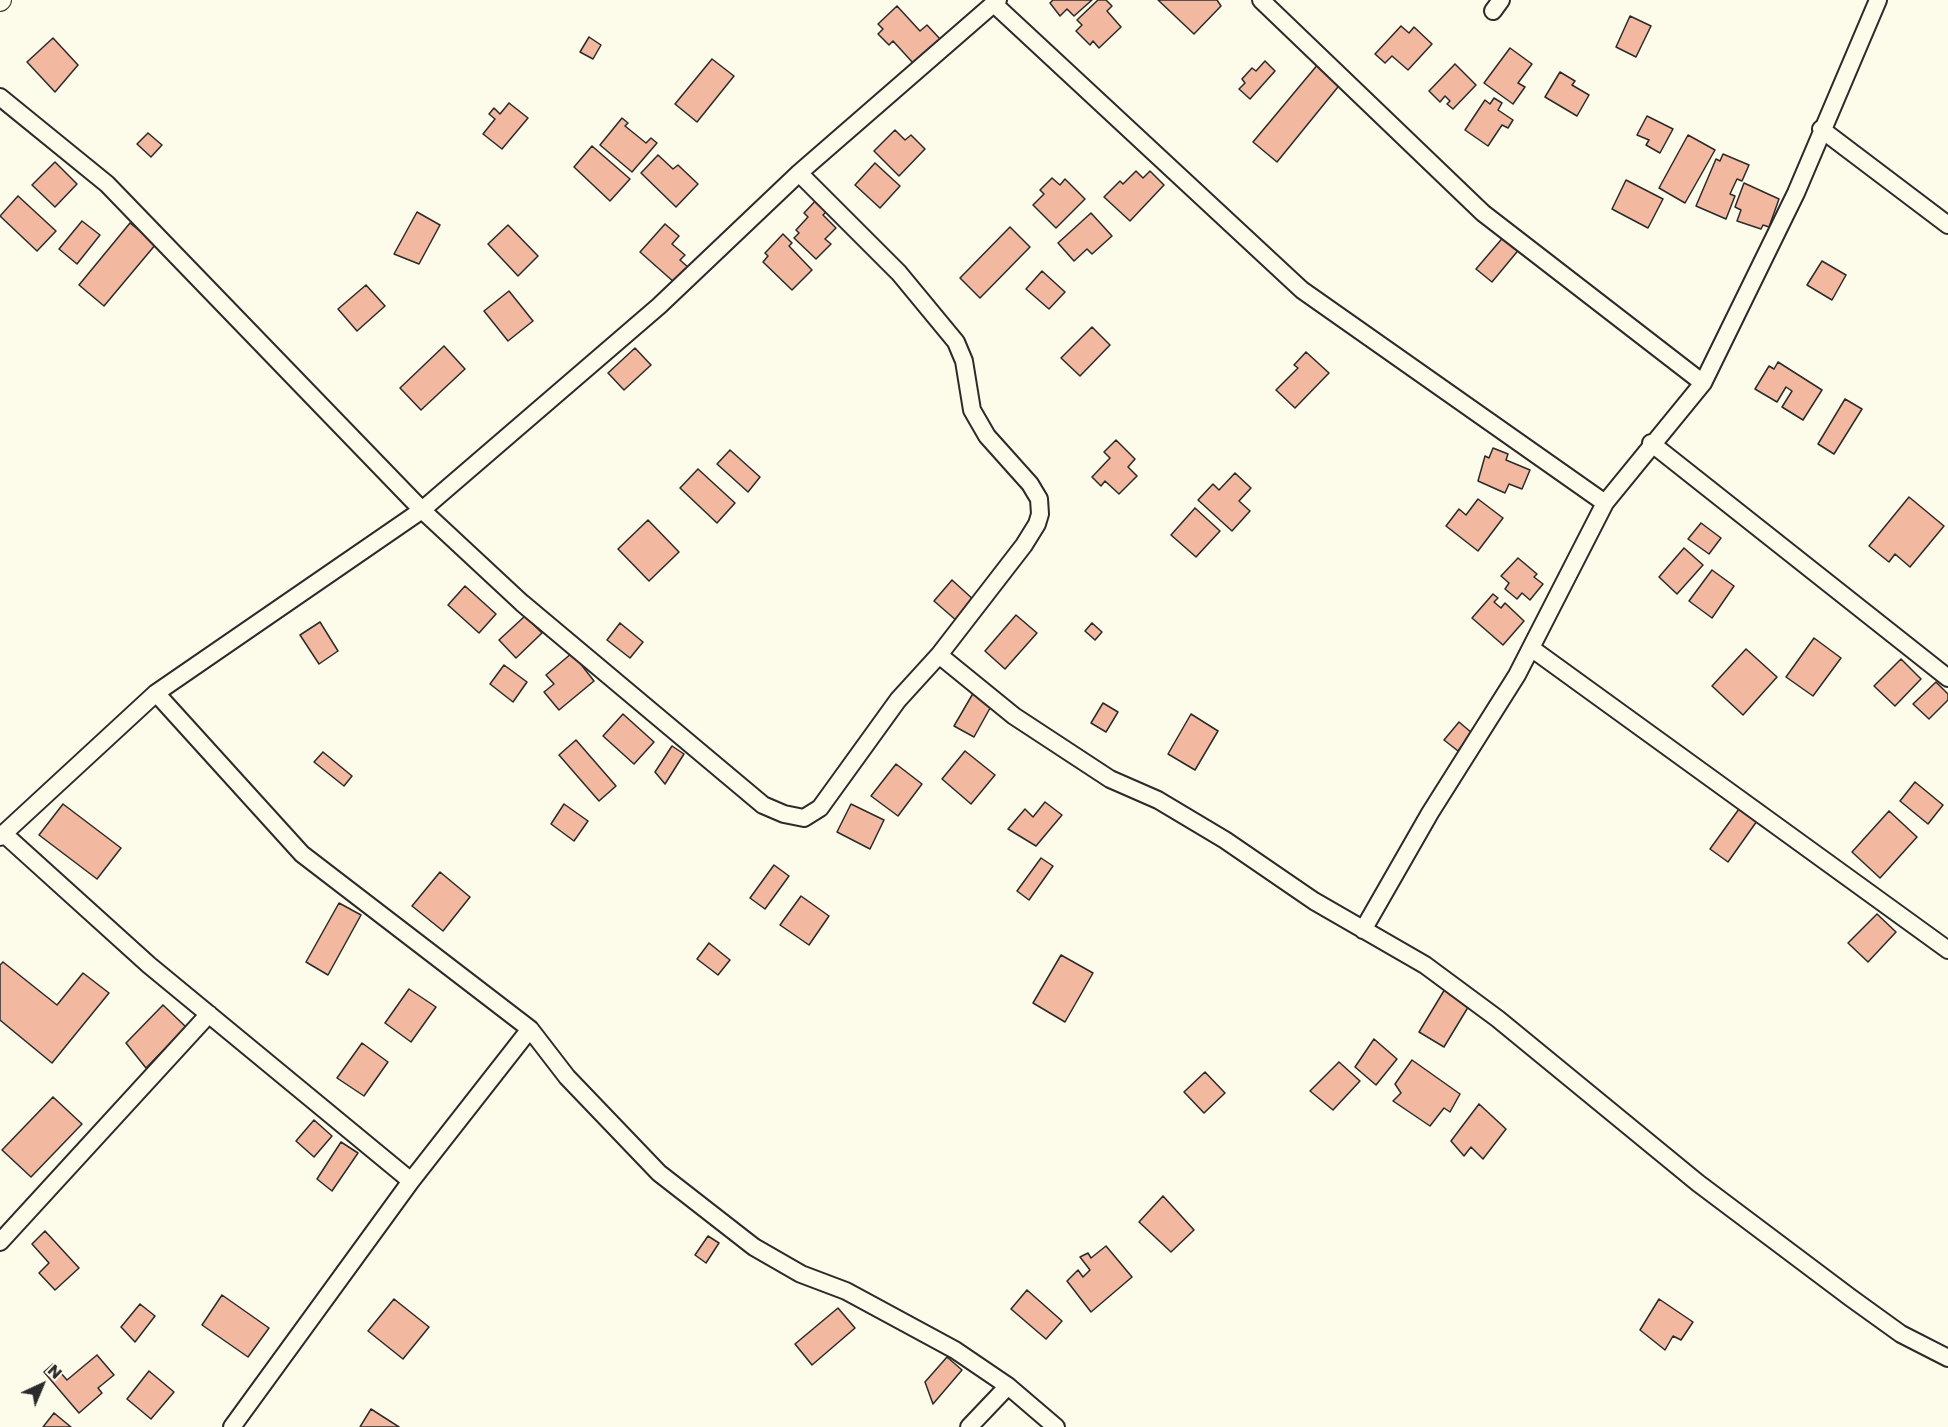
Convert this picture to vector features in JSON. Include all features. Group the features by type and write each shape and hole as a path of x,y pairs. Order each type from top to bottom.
{"street":[{"path":"1261,0 1483,213 1703,383"},
{"path":"1362,930 1430,813 1532,648 1605,504 1652,443 1703,383 1796,193 1821,129 1878,0"},
{"path":"411,1181 148,965 2,836 156,693 422,510 659,306 799,173 996,2 1302,290 1605,504"},
{"path":"0,97 107,184 422,510 522,603 763,805 784,814 804,818 820,808 898,700 939,655 1024,545 1037,524 1040,513 1039,499 1030,484 987,436 972,410 964,361 956,342 942,322 899,273 799,173"},
{"path":"1821,129 1948,225"},
{"path":"1652,443 1948,678"},
{"path":"1532,648 1948,950"},
{"path":"939,655 1014,716 1101,772 1158,800 1225,840 1362,930 1425,965 1498,1019 1698,1183 1859,1304 1900,1334 1948,1358"},
{"path":"156,693 302,854 530,1029 567,1077 659,1173 754,1248 801,1274 846,1291 955,1350 1008,1386 1056,1427"},
{"path":"0,1242 209,1014"},
{"path":"232,1427 411,1181 530,1029"},
{"path":"969,1427 1008,1386"}],"building":[{"path":"1053,0 1092,0 1074,16 1067,9 1060,16 1050,3"},
{"path":"1098,0 1106,0 1112,6 1107,11 1121,27 1099,48 1093,41 1090,45 1076,31 1082,25 1077,20"},
{"path":"1158,0 1217,0 1221,6 1194,34"},
{"path":"897,6 920,31 927,25 941,40 914,64 893,41 889,45 878,34 883,29 878,24"},
{"path":"1630,16 1651,26 1636,57 1616,47"},
{"path":"1401,26 1409,33 1414,27 1432,44 1408,70 1392,56 1385,63 1375,54"},
{"path":"589,37 601,45 593,59 580,52"},
{"path":"53,38 78,65 55,92 27,62"},
{"path":"1510,48 1532,64 1518,83 1525,87 1513,104 1484,83"},
{"path":"712,59 734,76 697,122 675,104"},
{"path":"1265,61 1275,71 1250,99 1239,89 1245,83 1242,79 1252,68 1256,71"},
{"path":"1319,63 1342,82 1277,162 1253,142"},
{"path":"1455,64 1476,85 1453,109 1447,104 1450,101 1445,96 1440,102 1429,91"},
{"path":"1560,72 1575,81 1572,85 1589,95 1577,116 1545,97"},
{"path":"1494,98 1502,103 1498,110 1513,120 1508,128 1502,125 1488,146 1465,130 1485,100 1490,104"},
{"path":"509,103 528,118 502,149 483,134 495,119 489,114 494,108 500,114"},
{"path":"1647,116 1673,129 1660,153 1646,145 1649,140 1637,135"},
{"path":"622,118 628,123 625,126 646,143 651,138 657,143 632,172 600,145"},
{"path":"895,130 905,140 911,135 925,149 899,176 874,151"},
{"path":"148,133 162,145 151,157 137,144"},
{"path":"1688,135 1715,150 1685,203 1659,188"},
{"path":"592,146 630,179 610,201 574,167"},
{"path":"1723,154 1749,165 1742,181 1737,179 1730,194 1735,196 1726,219 1696,206 1716,159 1720,161"},
{"path":"658,155 673,169 678,165 698,184 676,207 641,173"},
{"path":"55,162 77,184 55,207 32,185"},
{"path":"875,163 900,186 880,208 855,185"},
{"path":"1136,171 1143,178 1150,171 1164,185 1130,221 1104,197 1120,181 1123,184"},
{"path":"1052,178 1060,185 1065,179 1085,199 1056,228 1033,205 1044,194 1040,190"},
{"path":"1626,180 1663,199 1648,228 1612,209"},
{"path":"1744,183 1779,199 1769,227 1763,225 1761,229 1737,221 1741,210 1735,207"},
{"path":"18,196 56,231 37,251 0,216"},
{"path":"819,197 830,208 823,215 836,228 825,239 831,244 816,259 794,238 799,233 796,230 808,217 804,213"},
{"path":"417,212 440,225 419,264 394,254"},
{"path":"1091,213 1112,236 1092,254 1087,249 1074,261 1058,243"},
{"path":"82,221 100,235 77,264 59,249"},
{"path":"130,223 156,244 104,306 79,285"},
{"path":"665,224 679,236 672,244 685,255 680,260 689,268 675,283 640,252"},
{"path":"508,225 538,256 518,276 488,244"},
{"path":"1010,227 1030,247 980,298 960,278"},
{"path":"783,234 792,243 789,246 812,270 792,290 763,262 768,256 765,253"},
{"path":"1506,234 1521,247 1492,282 1476,269"},
{"path":"1822,261 1846,275 1832,300 1807,285"},
{"path":"1042,271 1065,292 1049,309 1026,289"},
{"path":"366,285 385,306 357,331 338,309"},
{"path":"509,291 533,321 508,341 484,311"},
{"path":"1092,327 1110,345 1080,376 1061,358"},
{"path":"444,346 465,369 421,410 400,388"},
{"path":"635,348 651,365 624,390 608,373"},
{"path":"1306,352 1329,373 1295,408 1276,390 1298,368 1294,365"},
{"path":"1778,362 1822,390 1803,420 1782,407 1792,391 1786,387 1777,402 1755,389 1769,366 1774,369"},
{"path":"1845,399 1862,409 1834,454 1818,444"},
{"path":"1116,440 1135,459 1128,467 1137,476 1119,494 1105,481 1101,486 1092,477 1110,458 1104,452"},
{"path":"1493,448 1508,454 1506,460 1530,470 1522,489 1509,484 1505,493 1478,481 1485,456 1489,458"},
{"path":"730,450 760,477 748,492 717,464"},
{"path":"698,469 735,503 717,523 680,488"},
{"path":"1235,473 1251,488 1239,501 1250,511 1232,531 1198,500 1213,484 1219,490"},
{"path":"1909,497 1944,526 1910,567 1895,554 1889,562 1869,546"},
{"path":"1478,499 1503,518 1478,551 1446,526 1459,509 1466,515"},
{"path":"1195,508 1220,531 1196,557 1171,535"},
{"path":"648,520 679,552 649,581 618,549"},
{"path":"1701,523 1721,538 1709,554 1688,539"},
{"path":"1684,548 1703,565 1677,594 1659,577"},
{"path":"1518,558 1537,574 1534,577 1543,584 1530,600 1522,593 1517,599 1505,589 1509,583 1501,576"},
{"path":"1712,570 1734,586 1712,618 1689,601"},
{"path":"952,580 975,601 957,621 934,601"},
{"path":"465,586 496,614 479,633 448,605"},
{"path":"1493,594 1498,598 1494,602 1501,608 1505,603 1524,621 1503,645 1472,618"},
{"path":"1016,615 1037,633 1005,669 985,651"},
{"path":"525,616 542,633 516,658 499,640"},
{"path":"320,622 338,651 319,664 300,635"},
{"path":"620,623 643,642 630,658 607,640"},
{"path":"1092,623 1102,632 1095,640 1085,631"},
{"path":"1814,638 1841,658 1813,696 1786,677"},
{"path":"1746,649 1777,677 1743,715 1712,686"},
{"path":"572,653 594,681 559,710 544,692 554,684 546,675"},
{"path":"1901,659 1921,679 1895,706 1874,686"},
{"path":"504,665 527,682 513,702 490,684"},
{"path":"1936,682 1948,694 1948,700 1929,719 1913,704"},
{"path":"975,690 994,701 974,737 954,726"},
{"path":"1103,703 1118,712 1106,732 1091,723"},
{"path":"623,714 654,742 634,764 603,736"},
{"path":"1191,714 1218,731 1195,770 1168,754"},
{"path":"1459,722 1472,733 1458,751 1444,740"},
{"path":"576,740 616,786 599,801 559,755"},
{"path":"672,746 684,754 665,784 655,772"},
{"path":"965,751 995,775 971,804 942,779"},
{"path":"323,752 352,776 344,786 314,762"},
{"path":"896,764 922,784 898,816 871,796"},
{"path":"1915,782 1943,805 1928,824 1900,801"},
{"path":"1045,802 1062,815 1036,846 1008,829 1025,809 1033,817"},
{"path":"63,804 121,848 97,879 39,835"},
{"path":"564,804 588,821 574,841 551,824"},
{"path":"851,804 884,820 870,849 837,832"},
{"path":"1739,809 1757,821 1728,862 1710,849"},
{"path":"1889,811 1917,837 1880,878 1852,852"},
{"path":"1041,858 1053,866 1029,900 1017,891"},
{"path":"774,865 789,876 765,909 750,898"},
{"path":"440,872 470,897 443,931 412,906"},
{"path":"801,896 829,916 809,945 780,925"},
{"path":"339,903 361,915 328,975 306,962"},
{"path":"1877,914 1896,932 1868,962 1848,943"},
{"path":"709,943 730,960 718,975 697,959"},
{"path":"1061,955 1093,973 1065,1022 1033,1003"},
{"path":"3,962 57,1005 83,973 109,993 52,1063 0,1020 0,965"},
{"path":"409,989 436,1007 411,1042 385,1023"},
{"path":"1445,989 1470,1004 1444,1047 1419,1032"},
{"path":"163,1005 186,1027 146,1068 126,1043"},
{"path":"1374,1039 1397,1059 1376,1085 1355,1067"},
{"path":"362,1043 388,1062 364,1096 337,1078"},
{"path":"1412,1060 1460,1094 1450,1112 1444,1108 1430,1126 1393,1101 1401,1093 1395,1084"},
{"path":"1339,1062 1360,1081 1333,1110 1310,1091"},
{"path":"1205,1072 1225,1093 1204,1113 1184,1092"},
{"path":"53,1097 82,1124 31,1177 2,1150"},
{"path":"1479,1104 1506,1129 1483,1159 1471,1147 1464,1156 1451,1141"},
{"path":"314,1120 332,1136 314,1157 296,1141"},
{"path":"341,1142 358,1153 332,1191 317,1179"},
{"path":"1163,1196 1194,1230 1171,1252 1139,1222"},
{"path":"45,1231 79,1268 55,1290 39,1273 49,1263 32,1244"},
{"path":"708,1236 719,1243 706,1263 695,1255"},
{"path":"1106,1246 1132,1277 1091,1312 1067,1281 1078,1270 1083,1277 1090,1270 1080,1257 1088,1253 1091,1258"},
{"path":"1027,1290 1062,1321 1046,1339 1011,1309"},
{"path":"222,1295 269,1328 248,1357 202,1325"},
{"path":"394,1299 429,1327 403,1359 368,1331"},
{"path":"1659,1299 1693,1322 1681,1340 1673,1336 1665,1350 1640,1330"},
{"path":"140,1304 155,1316 135,1342 121,1327"},
{"path":"838,1308 855,1328 812,1365 795,1344"},
{"path":"97,1355 114,1375 98,1388 102,1393 79,1413 44,1372 53,1364 67,1380"},
{"path":"947,1357 962,1370 933,1404 925,1382"},
{"path":"149,1371 174,1392 151,1419 127,1399"},
{"path":"371,1409 399,1427 360,1427"},
{"path":"54,1413 71,1427 43,1427"}]}
